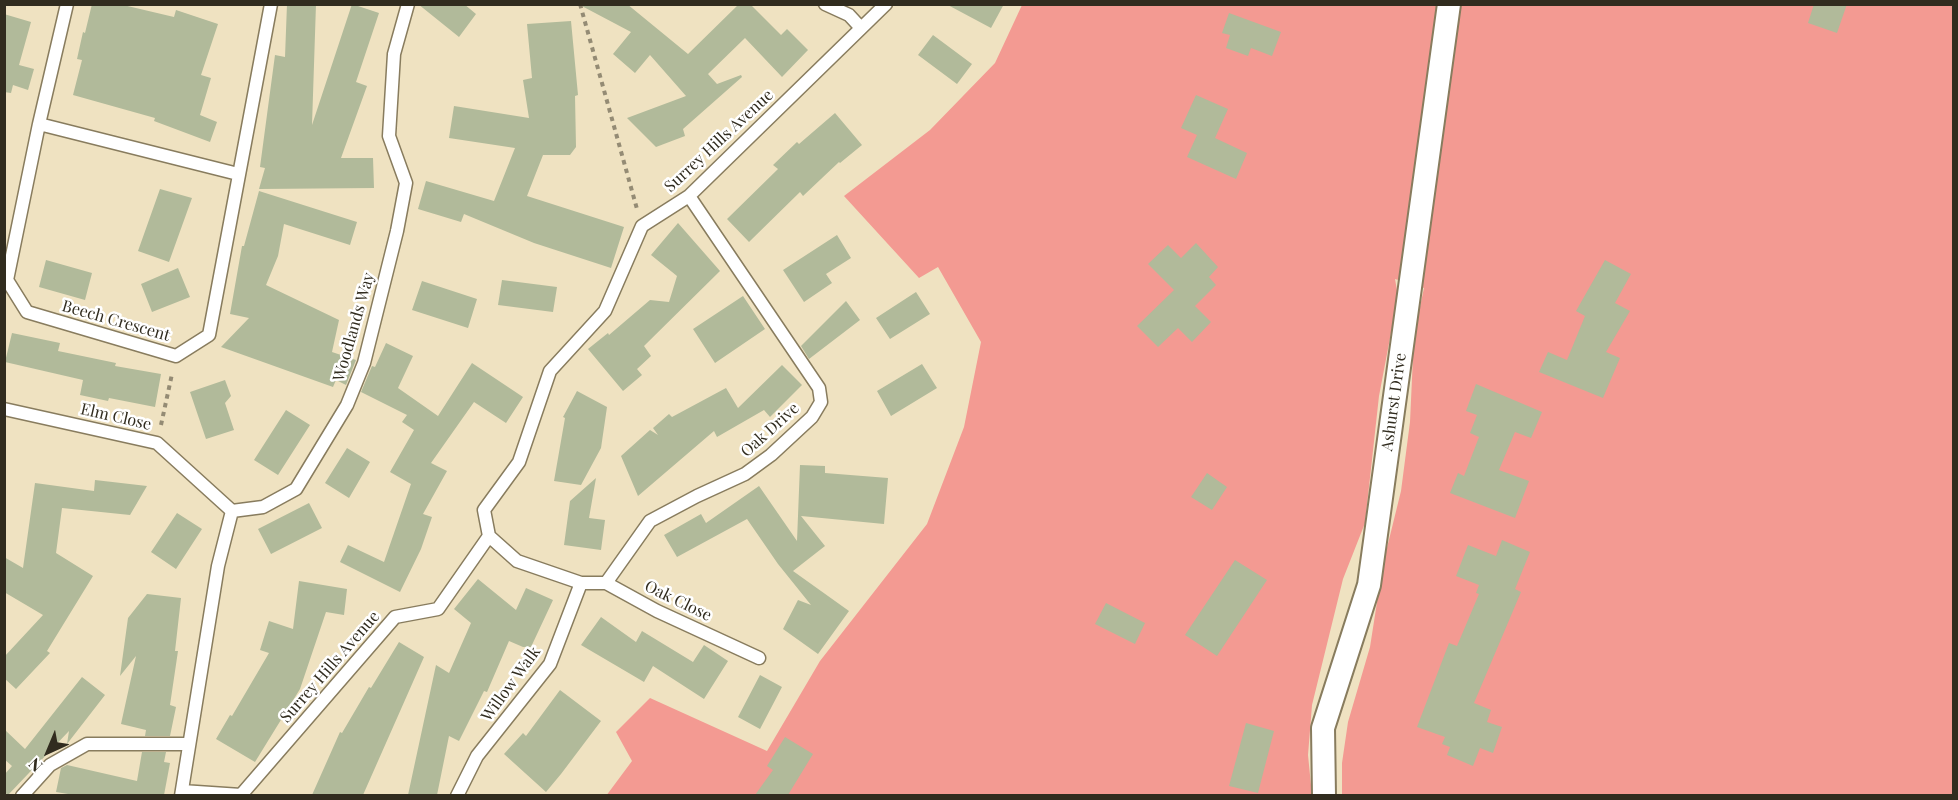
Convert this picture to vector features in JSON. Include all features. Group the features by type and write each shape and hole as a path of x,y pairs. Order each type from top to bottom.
{"street":[{"name":"Ashurst Drive","path":"1324,795 1323,728 1369,585 1449,4"}],"lane":[{"name":"Beech Crescent","path":"67,4 39,124 8,280 27,312 176,356 209,335 270,4"},
{"name":"Woodlands Way","path":"232,511 263,507 296,489 347,405 364,363 397,231 406,183 389,136 394,54 408,4"},
{"path":"825,4 849,15 861,28"},
{"name":"Surrey Hills Avenue","path":"642,226 689,196 886,4"},
{"path":"39,124 238,174"},
{"name":"Oak Drive","path":"606,583 650,521 745,474 771,455 812,417 821,402 819,388 689,196"},
{"path":"581,583 517,561 489,536 484,510 519,462 550,371 605,311 642,226"},
{"name":"Elm Close","path":"4,409 157,443 232,511"},
{"path":"182,793 218,566 232,511"},
{"name":"Surrey Hills Avenue","path":"182,793 241,795 395,617 438,609 489,536"},
{"name":"Oak Close","path":"581,583 606,583 657,611 759,658"},
{"name":"Willow Walk","path":"457,795 477,756 550,664 581,583"},
{"path":"22,795 50,765 87,744 189,744"}],"path":[{"path":"580,4 642,226"},
{"path":"157,443 176,356"}],"shaded area":[{"path":"1022,5 1953,5 1953,795 1342,795 1342,763 1348,722 1370,647 1383,564 1401,491 1410,422 1414,335 1424,288 1395,279 1398,296 1379,396 1365,523 1343,579 1312,705 1308,755 1312,795 606,796 632,761 616,732 650,698 767,751 820,661 927,524 964,427 981,342 938,267 919,278 844,196 930,130 995,63"}],"building":[{"path":"92,4 119,4 174,17 176,10 218,24 201,75 211,78 200,115 217,122 210,142 154,121 155,118 73,95 82,60 77,59"},
{"path":"287,4 316,4 312,125 352,4 379,13 356,82 367,86 341,158 373,158 374,188 259,189 265,168 260,167 275,55 285,57"},
{"path":"418,4 464,4 476,14 459,37"},
{"path":"578,4 627,4 688,54 739,4 750,4 781,35 787,29 808,50 782,77 745,38 708,74 717,84 741,75 742,77 683,129 685,136 656,147 627,118 686,96 650,55 635,73 613,54 631,32"},
{"path":"946,4 1004,4 991,28"},
{"path":"1814,4 1847,4 1837,33 1808,23"},
{"path":"1229,13 1281,32 1272,56 1251,48 1248,56 1226,48 1230,35 1222,33"},
{"path":"4,14 31,22 19,65 34,69 28,90 13,85 11,93 4,92"},
{"path":"571,21 578,95 575,96 576,147 570,155 543,155 527,196 624,227 611,268 534,243 464,214 461,222 418,209 426,181 494,201 515,148 449,138 454,106 529,118 523,80 532,78 527,24"},
{"path":"933,35 972,64 957,84 918,55"},
{"path":"1196,95 1228,109 1215,138 1247,153 1236,179 1187,157 1197,135 1181,128"},
{"path":"835,113 862,145 839,162 803,196 800,192 749,242 727,219 778,169 773,165 797,142 799,144"},
{"path":"160,189 192,198 169,262 138,251"},
{"path":"259,191 357,222 350,245 284,224 278,256 266,285 339,320 332,352 356,360 346,385 336,380 333,387 221,347 249,318 230,314 242,246 244,246"},
{"path":"678,223 720,271 644,346 651,356 637,369 642,375 623,391 588,349 608,333 609,335 650,300 669,302 677,276 651,255"},
{"path":"837,235 851,258 826,274 832,283 804,302 783,270"},
{"path":"1196,243 1218,267 1209,277 1216,285 1195,306 1211,322 1192,342 1178,328 1158,347 1137,326 1174,290 1148,264 1168,245 1181,258"},
{"path":"46,260 92,273 85,300 39,287"},
{"path":"1605,260 1631,274 1615,303 1630,311 1606,352 1620,358 1603,398 1539,372 1548,352 1567,360 1585,316 1576,311"},
{"path":"178,268 190,297 152,312 141,284"},
{"path":"502,280 557,287 553,312 498,305"},
{"path":"422,281 477,299 468,328 412,310"},
{"path":"916,292 930,314 890,339 876,318"},
{"path":"743,296 765,329 715,363 693,329"},
{"path":"846,301 860,320 809,359 801,346"},
{"path":"12,333 60,343 58,351 116,363 115,366 161,374 155,407 80,395 83,380 5,362"},
{"path":"386,343 413,356 398,388 438,416 472,363 523,397 506,423 474,402 431,463 447,471 423,514 432,517 421,549 400,592 340,562 348,545 384,562 411,484 390,472 414,430 402,422 407,415 361,392 372,366 375,367"},
{"path":"922,364 937,388 891,416 877,391"},
{"path":"782,365 802,385 770,417 764,410 717,437 714,431 638,496 621,456 650,430 658,435 653,428 669,414 672,417 726,388 738,408"},
{"path":"225,380 231,396 225,403 234,430 206,439 190,392"},
{"path":"1476,384 1542,412 1531,438 1515,432 1499,470 1529,481 1515,518 1450,493 1458,473 1464,476 1479,437 1470,433 1477,415 1466,411"},
{"path":"577,391 607,407 601,448 581,485 554,481 565,418 563,417"},
{"path":"286,410 310,425 278,475 254,460"},
{"path":"347,448 370,462 349,498 325,483"},
{"path":"800,465 825,466 825,473 888,478 884,524 801,516 825,546 793,571 849,611 818,654 783,629 798,600 811,605 778,564 747,519 677,557 664,535 701,514 706,523 759,486 797,541"},
{"path":"1207,473 1227,487 1212,510 1191,497"},
{"path":"596,478 589,518 605,520 601,550 564,545 570,501"},
{"path":"95,480 147,486 130,515 62,508 56,553 93,576 47,651 50,653 16,689 4,678 4,657 43,615 4,592 4,557 23,568 35,483 94,491"},
{"path":"309,503 322,528 271,554 258,529"},
{"path":"177,513 202,529 176,569 151,552"},
{"path":"1502,540 1530,552 1515,589 1521,592 1474,703 1491,710 1487,722 1502,727 1493,753 1480,748 1473,766 1447,755 1450,747 1442,744 1445,737 1417,727 1449,643 1457,646 1479,594 1476,593 1479,585 1456,576 1468,545 1496,556"},
{"path":"1235,560 1267,580 1217,656 1185,635"},
{"path":"478,579 516,610 526,588 553,600 531,647 523,647 509,641 487,692 484,691 459,741 449,736 437,795 408,795 436,665 449,673 471,623 454,609"},
{"path":"299,581 347,589 344,615 326,612 300,689 255,762 216,739 269,653 260,650 269,621 293,629"},
{"path":"147,594 181,598 175,651 178,651 170,705 176,707 170,736 145,736 146,730 121,724 136,656 120,676 128,618"},
{"path":"1106,603 1145,623 1135,644 1095,624"},
{"path":"601,617 636,642 642,631 693,662 704,645 728,661 704,699 653,666 644,682 581,645"},
{"path":"399,642 424,657 363,795 312,795 340,732 342,733"},
{"path":"760,675 782,687 760,729 738,717"},
{"path":"82,677 105,695 67,744 69,731 8,795 4,792 4,775 12,766 4,759 4,729 25,749"},
{"path":"560,690 601,721 546,792 504,754 523,733 526,736"},
{"path":"1246,723 1274,731 1258,793 1229,786"},
{"path":"785,737 813,754 788,795 755,795 773,770 767,766"},
{"path":"142,752 166,752 164,762 170,763 164,795 74,795 56,792 61,768 67,765 137,781"}]}
